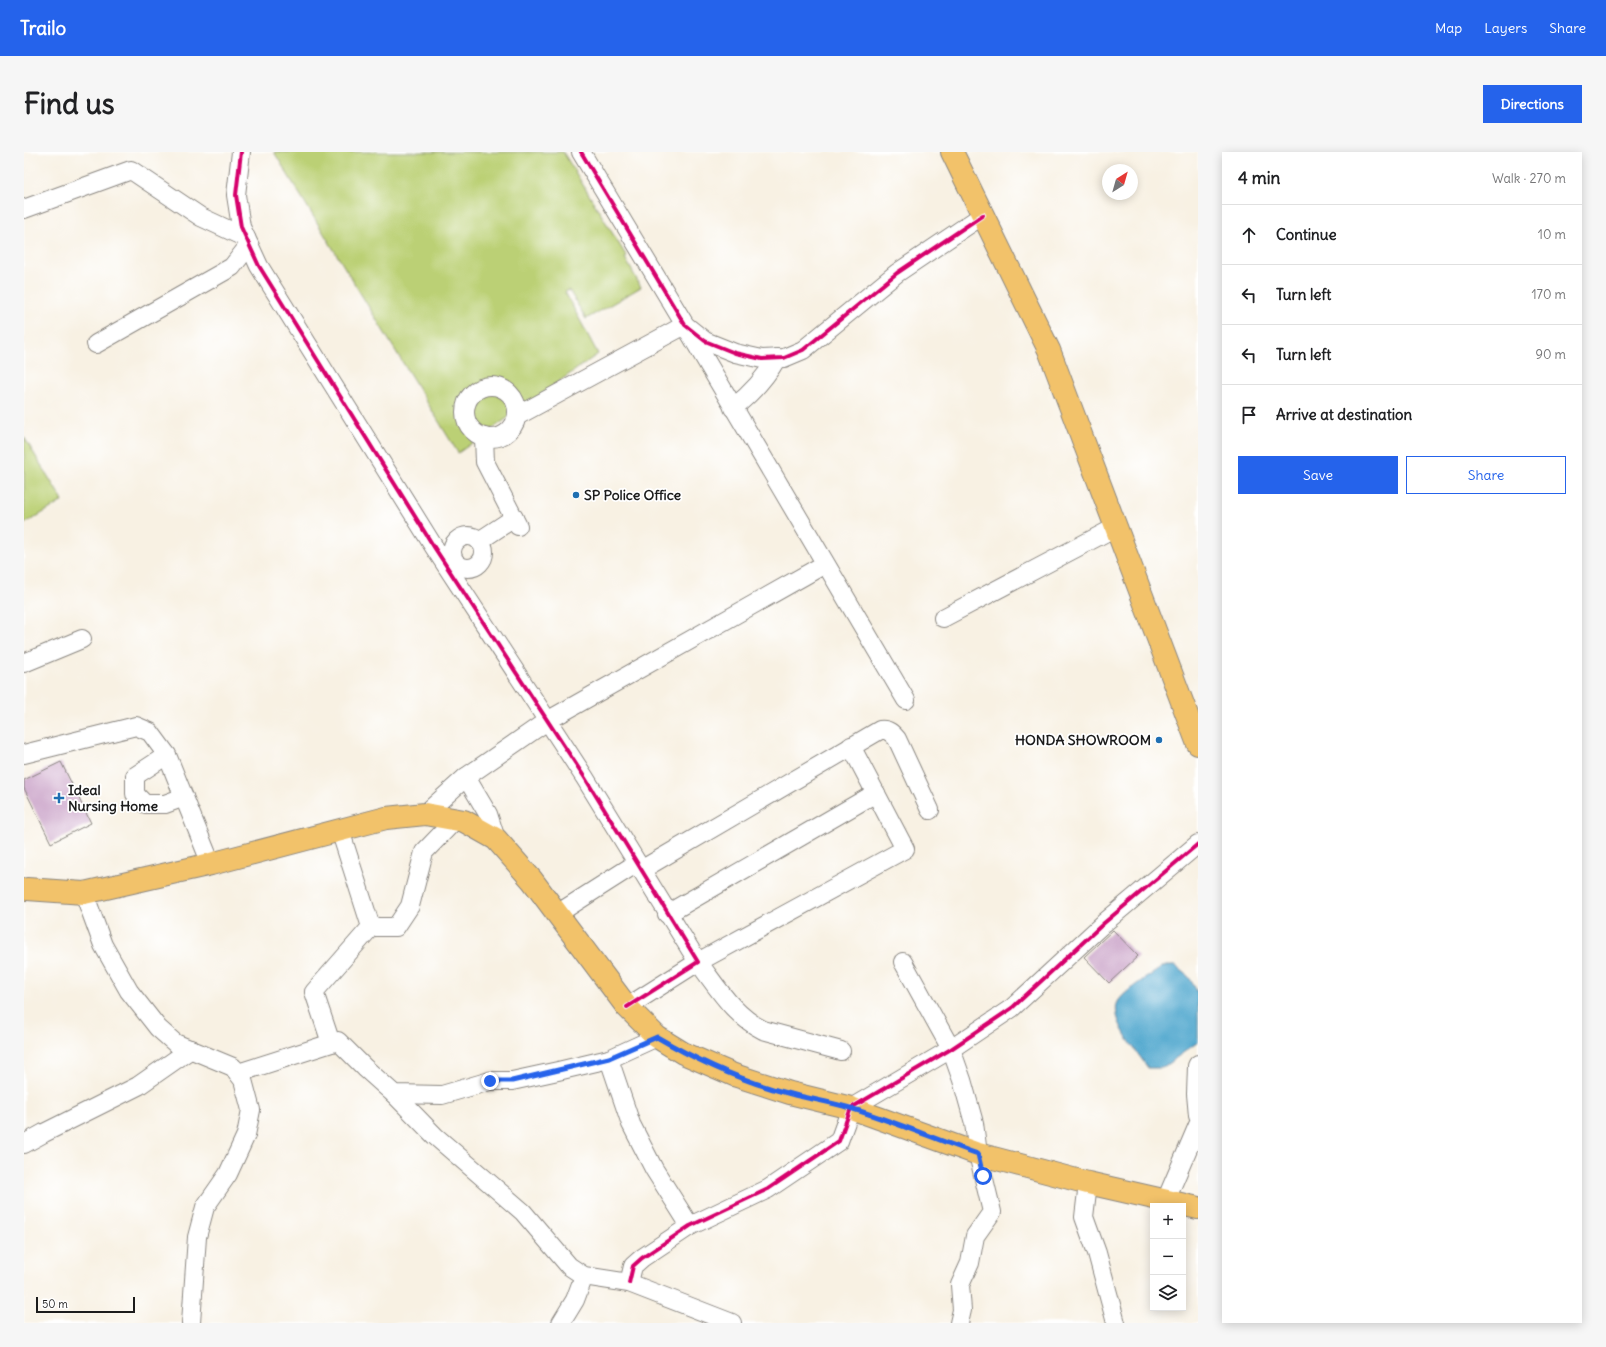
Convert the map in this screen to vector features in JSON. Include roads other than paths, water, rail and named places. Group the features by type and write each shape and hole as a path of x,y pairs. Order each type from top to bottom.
{"main road":[{"path":"952,152 1049,350 1198,744"},
{"path":"25,886 84,893 212,864 386,818 425,814 464,821 496,839 532,880 638,1020 657,1037 683,1053 734,1075 790,1094 822,1100 851,1108 978,1154 1088,1183 1198,1208"}],"street":[{"path":"241,152 236,195 241,227 259,266 424,531 585,778 698,962 735,1010 751,1024 763,1030 841,1051"},
{"path":"581,152 685,325 906,700"},
{"path":"24,209 131,170 201,217 248,241"},
{"path":"685,325 705,341 735,353 762,359 784,358 803,350 896,273 983,214"},
{"path":"96,344 232,267 248,241"},
{"path":"517,416 685,325"},
{"path":"733,408 756,389 767,375 777,358"},
{"path":"485,387 494,387 505,391 513,400 517,416 509,431 501,436 484,438 476,434 469,427 465,410 471,395 485,387"},
{"path":"478,541 516,522 485,462 484,438"},
{"path":"943,618 1116,527"},
{"path":"424,531 455,543"},
{"path":"463,537 469,537 478,541 484,550 482,560 474,567 469,568 459,565 453,558 453,548 455,543 463,537"},
{"path":"425,814 466,777 547,721 825,564"},
{"path":"462,590 469,568"},
{"path":"24,663 82,639"},
{"path":"24,754 136,726 150,732 166,755 212,864"},
{"path":"557,914 880,730 885,730 892,733 897,739 930,810"},
{"path":"627,1007 698,962 905,849 851,746"},
{"path":"166,755 135,776 135,794 145,804 165,804 184,797"},
{"path":"466,777 488,814 496,839"},
{"path":"668,914 876,793"},
{"path":"331,1043 314,992 370,927 396,927 410,906 424,852 456,819"},
{"path":"340,830 370,927"},
{"path":"629,1283 633,1266 642,1258 690,1226 768,1189 840,1141 851,1108 951,1049 1012,1008 1104,923 1198,844"},
{"path":"84,893 104,945 129,991 158,1028 175,1042 233,1068 243,1080 251,1110 246,1135 228,1174 205,1207 198,1237 191,1323"},
{"path":"903,962 951,1049 962,1080 974,1123 978,1154 992,1212 975,1236 970,1263 960,1285 962,1310 959,1323"},
{"path":"394,1094 442,1094 490,1081 512,1081 609,1058 657,1037"},
{"path":"238,1073 338,1041 394,1094 435,1136 523,1212 570,1266 584,1276 629,1283 732,1323"},
{"path":"24,1144 64,1122 138,1086 191,1049"},
{"path":"609,1058 631,1124 654,1169 690,1226"},
{"path":"1198,1064 1196,1094 1198,1116"},
{"path":"1166,1200 1198,1125"},
{"path":"1088,1183 1084,1217 1097,1253 1116,1323"},
{"path":"561,1323 574,1300 584,1276"}],"water":[{"path":"1164,966 1175,966 1189,977 1198,993 1198,1042 1162,1068 1148,1068 1125,1035 1117,1016 1116,1007 1123,995"}],"place":[{"name":"SP Police Office","path":"576,495"},
{"name":"HONDA SHOWROOM","path":"1159,740"},
{"name":"Ideal Nursing Home","path":"59,798"}]}
